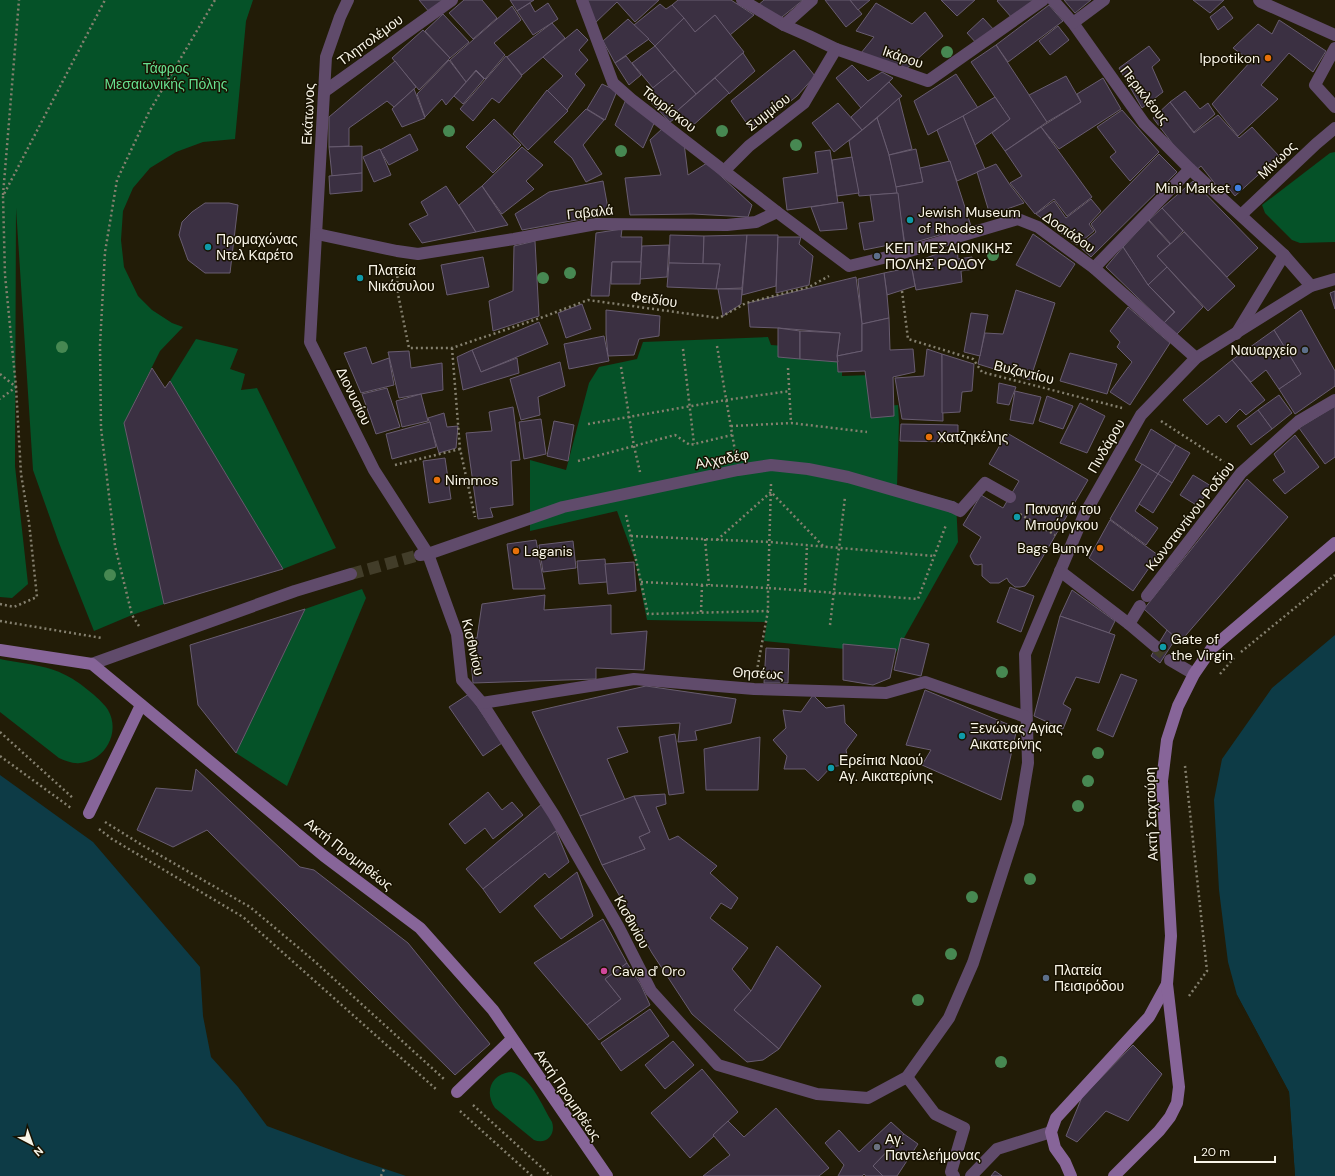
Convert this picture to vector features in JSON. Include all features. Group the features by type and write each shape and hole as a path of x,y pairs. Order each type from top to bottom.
{"main road":[{"name":"Ακτή Σαχτούρη","path":"1114,1176 1159,1131 1170,1117 1177,1103 1179,1087 1167,984 1171,936 1162,781 1167,740 1178,706 1194,674 1212,648 1335,543"},
{"path":"0,650 92,664"},
{"name":"Ακτή Προμηθέως","path":"92,664 324,856 420,928 493,1010 606,1176"},
{"path":"89,813 141,705"},
{"name":"Ακτή Σαχτούρη","path":"1050,1132 1056,1118 1149,1017 1167,984"},
{"path":"457,1092 512,1039"},
{"path":"1050,1132 1055,1148 1065,1162 1071,1176"}],"street":[{"name":"Εκάτωνος","path":"317,234 326,57 340,17 348,0"},
{"name":"Τληπολέμου","path":"325,91 452,0"},
{"name":"Ταυρίσκου","path":"582,0 613,84 777,212"},
{"name":"Ικάρου","path":"742,0 784,25 836,50 928,81 1043,0"},
{"path":"784,25 812,0"},
{"name":"Περικλέους","path":"1053,0 1073,23 1144,123 1190,169 1284,255"},
{"path":"1073,23 1104,0"},
{"path":"1259,0 1335,35"},
{"path":"1335,48 1314,85 1335,107"},
{"name":"Συμμίου","path":"724,171 749,146 804,103 836,50"},
{"name":"Μίνωος","path":"1241,215 1335,128"},
{"path":"1094,268 1190,169"},
{"path":"777,212 849,266"},
{"name":"Γαβαλά","path":"317,234 418,254 596,224 727,225 756,222 777,212"},
{"name":"Δοσιάδου","path":"849,266 896,255 1018,218 1038,227 1094,268 1196,358"},
{"name":"Διονυσίου","path":"317,234 310,342 374,470 423,555"},
{"path":"1235,335 1284,255 1311,286"},
{"name":"Πινδάρου","path":"907,1077 949,1018 973,963 1018,823 1028,763 1025,654 1084,516 1141,415 1196,358 1235,335 1311,286 1335,279"},
{"name":"Κωνσταντίνου Ροδίου","path":"1147,596 1241,473 1299,421 1335,400"},
{"name":"Αλχαδέφ","path":"423,555 563,507 738,470 771,465 808,469 848,477 952,507"},
{"path":"952,507 960,511 985,482 1010,497"},
{"name":"Κισθινίου","path":"423,555 457,634 462,680 482,703 554,815 619,928 651,991 718,1065 817,1094 868,1098 907,1077"},
{"path":"1060,571 1155,646"},
{"path":"92,664 295,591 352,574"},
{"path":"1129,624 1140,606"},
{"path":"1170,660 1194,674"},
{"name":"Θησέως","path":"482,703 634,679 754,689 886,693 925,682 1026,717"},
{"path":"907,1077 935,1114 964,1128 951,1172 954,1176"},
{"path":"971,1176 997,1149 1050,1132"}],"path":[{"path":"0,604 14,607 37,597 29,522 21,474 16,387 5,275 3,196 19,0"},
{"path":"3,196 105,0"},
{"path":"152,643 132,615 115,546 101,428 100,345 105,252 117,180 149,112 215,0"},
{"name":"Φειδίου","path":"397,251 398,294 409,348 452,348 588,300 719,318 746,303 809,287 849,266"},
{"name":"Βυζαντίου","path":"902,291 908,339 973,359 982,372 1113,405 1141,415"},
{"path":"717,346 738,470"},
{"path":"452,348 460,449 479,536"},
{"path":"683,349 694,444"},
{"path":"621,367 634,446 645,490"},
{"path":"788,368 791,423"},
{"path":"0,374 16,387"},
{"path":"0,399 16,387"},
{"path":"588,424 689,406 790,391"},
{"path":"1141,415 1160,421 1241,473"},
{"path":"731,426 791,423 867,432"},
{"path":"578,461 675,435 690,445 732,435"},
{"path":"374,470 460,449"},
{"path":"754,689 768,611 771,465"},
{"path":"830,625 848,477"},
{"path":"717,540 771,492"},
{"path":"771,492 823,546"},
{"path":"621,495 648,614 768,611"},
{"path":"641,582 805,590 918,599 952,507"},
{"path":"1016,512 1071,544"},
{"path":"630,536 770,542 934,556"},
{"path":"704,539 709,585"},
{"path":"805,590 807,545"},
{"path":"1220,675 1233,658 1335,575"},
{"path":"701,612 702,585"},
{"path":"0,621 105,638 132,650"},
{"path":"0,732 89,813 250,907 312,959 551,1176"},
{"path":"0,756 72,809"},
{"path":"1171,1021 1207,971 1185,763"},
{"path":"95,826 112,839 244,917 438,1091"},
{"path":"455,1107 532,1176"},
{"path":"381,1176 384,1169"}],"green space":[{"name":"Τάφρος Μεσαιωνικής Πόλης","path":"0,0 253,0 246,21 235,139 203,142 176,152 150,168 133,188 123,211 121,240 124,267 138,296 152,310 172,323 183,327 160,351 124,423 164,604 132,615 94,631 59,543 33,470 16,208 15,466 28,584 12,598 0,597"},
{"path":"1335,152 1335,242 1300,243 1292,240 1265,213 1262,205 1330,153"},
{"path":"768,337 771,345 842,350 842,376 871,375 875,407 898,405 899,422 897,486 956,502 958,542 895,654 764,641 767,622 647,620 635,560 617,511 530,531 530,460 566,470 589,383 599,367 637,359 643,342"},
{"path":"196,339 238,349 230,369 245,374 241,390 257,388 336,548 283,569 170,381"},
{"path":"362,589 366,598 287,786 236,753 305,609"},
{"path":"0,659 54,670 75,680 96,697 108,710 112,719 113,727 111,736 103,751 97,757 89,761 72,763 64,760 59,758 0,712"},
{"path":"511,1072 524,1079 530,1085 552,1122 553,1131 546,1140 534,1140 495,1108 490,1096 491,1085 499,1076 504,1073"}],"water":[{"path":"1335,635 1335,1176 1295,1176 1289,1092 1237,995 1228,962 1219,890 1214,800 1222,759 1272,688"},
{"path":"0,775 93,842 200,967 203,1016 211,1057 238,1087 267,1126 406,1176 0,1176"}],"pier":[{"path":"1237,995 1289,1092 1295,1176 1293,1176 1287,1092 1235,996"}],"building":[{"path":"419,0 444,0 430,13"},
{"path":"464,0 482,0 497,18 473,39 449,13"},
{"path":"510,0 534,0 517,11"},
{"path":"585,0 659,0 635,22 617,2 594,24"},
{"path":"678,0 731,0 754,15 730,35 715,15 695,32 672,5"},
{"path":"764,0 803,0 777,21 756,7"},
{"path":"825,0 850,0 862,14 846,27"},
{"path":"850,0 870,0 858,10"},
{"path":"941,0 975,0 957,16"},
{"path":"1034,0 1012,18 997,1"},
{"path":"1064,0 1091,0 1075,13"},
{"path":"1193,0 1224,0 1210,13"},
{"path":"530,3 535,12 548,3 558,19 533,35 517,11"},
{"path":"876,3 912,24 925,12 943,36 904,71 861,53 874,37 856,31"},
{"path":"660,4 666,9 672,5 684,18 655,46 634,25"},
{"path":"1049,5 1063,21 1008,62 996,45"},
{"path":"512,6 521,20 494,43 505,55 485,79 476,70 466,82 450,60"},
{"path":"1224,6 1233,18 1218,30 1210,17"},
{"path":"443,14 469,42 450,58 425,31"},
{"path":"715,15 744,52 696,94 655,46 684,18 695,32"},
{"path":"983,18 995,31 978,45 967,33"},
{"path":"628,19 649,39 615,63 603,41"},
{"path":"1279,20 1326,51 1313,72 1289,53 1261,85 1278,99 1238,136 1212,104 1251,61 1233,48 1258,24 1272,34"},
{"path":"552,23 565,38 522,75 507,57"},
{"path":"1058,26 1069,40 1050,55 1039,41"},
{"path":"577,29 588,40 579,50 588,60 575,74 585,85 567,110 547,91 563,76 543,57"},
{"path":"423,30 450,58 419,90 392,58"},
{"path":"996,45 1047,122 1005,151 992,133 1010,119 971,62"},
{"path":"655,46 675,70 653,88 632,63"},
{"path":"1149,46 1160,60 1152,67 1163,92 1142,108 1119,68"},
{"path":"794,50 815,76 797,96 772,116 750,128 731,101"},
{"path":"743,53 755,71 729,94 715,78"},
{"path":"506,56 522,76 499,103 492,98 473,121 460,109"},
{"path":"626,56 641,75 629,85 615,63"},
{"path":"449,60 466,82 446,105 442,99 425,117 417,94"},
{"path":"395,61 416,87 394,107 387,101 349,128 349,146 329,147 329,117"},
{"path":"852,65 868,81 882,72 893,78 861,108 836,78"},
{"path":"675,70 696,94 677,111 680,115 670,122 644,95"},
{"path":"476,71 484,79 463,104 454,96"},
{"path":"956,74 978,108 928,135 914,101"},
{"path":"1066,76 1081,102 1047,122 1029,95"},
{"path":"715,78 729,93 690,128 677,111"},
{"path":"1103,78 1121,109 1059,149 1041,127 1081,102 1077,94"},
{"path":"889,82 902,96 862,130 851,117"},
{"path":"602,84 617,91 605,120 587,109"},
{"path":"414,89 425,118 402,127 392,109"},
{"path":"547,90 568,111 528,150 513,134"},
{"path":"1185,91 1200,109 1208,103 1215,114 1194,132 1170,102"},
{"path":"627,97 655,121 643,148 615,125"},
{"path":"995,97 1010,119 975,145 963,116"},
{"path":"899,98 912,149 889,155 877,118"},
{"path":"1170,102 1194,133 1218,115 1239,138 1252,127 1279,156 1235,196 1226,185 1220,190 1201,166 1194,172 1153,118"},
{"path":"838,103 862,130 834,152 812,123"},
{"path":"586,109 604,120 583,145 602,174 586,182 572,158 554,142"},
{"path":"1122,110 1159,152 1130,181 1110,157 1116,152 1097,127"},
{"path":"963,116 985,169 957,181 937,130"},
{"path":"877,118 889,155 898,193 859,196 849,141"},
{"path":"494,119 521,145 493,173 466,147"},
{"path":"1041,127 1092,197 1067,216 1054,199 1035,214 1010,183 1022,176 1005,151"},
{"path":"663,128 684,143 688,175 707,163 752,205 748,217 693,214 630,215 625,178 661,175 650,140"},
{"path":"410,134 418,150 389,165 380,150"},
{"path":"362,146 362,173 332,176 329,147"},
{"path":"522,147 543,165 526,181 534,189 502,214 482,186"},
{"path":"380,149 391,175 374,182 363,157"},
{"path":"916,149 923,182 896,187 889,155"},
{"path":"830,150 838,203 787,210 783,178 818,173 815,152"},
{"path":"1159,154 1177,172 1091,257 1079,246 1096,232 1091,224"},
{"path":"852,157 859,193 837,196 832,160"},
{"path":"950,161 971,226 905,245 896,187 923,182 920,168"},
{"path":"996,164 1024,203 990,215 977,172"},
{"path":"362,173 362,191 330,194 329,176"},
{"path":"603,181 609,214 522,230 515,214 549,192"},
{"path":"1193,181 1258,248 1227,277 1162,208"},
{"path":"446,186 476,232 422,243 409,224 428,215 421,202"},
{"path":"482,186 508,225 476,232 459,205"},
{"path":"898,193 904,242 864,250 859,223 874,221 870,195"},
{"path":"1091,199 1101,211 1089,224 1094,231 1077,245 1036,214 1054,201 1066,218"},
{"path":"843,202 847,229 820,231 811,207"},
{"name":"Προμαχώνας Ντελ Καρέτο","path":"205,203 229,203 238,205 230,273 205,273 188,260 179,235 182,222 192,212"},
{"path":"1162,208 1183,231 1171,244 1149,220"},
{"path":"1148,220 1170,244 1157,256 1167,267 1148,285 1123,247"},
{"path":"622,229 621,237 642,237 641,262 612,262 609,296 591,296 596,233"},
{"path":"1184,232 1235,286 1208,311 1157,256"},
{"path":"1033,234 1075,264 1060,287 1016,265"},
{"path":"670,235 704,236 703,264 669,263"},
{"path":"747,235 742,288 716,289 720,264 703,264 704,236"},
{"path":"747,235 778,235 776,286 742,295"},
{"path":"778,237 801,237 799,244 813,256 809,285 776,293"},
{"path":"535,241 539,316 493,331 489,301 513,291 514,246"},
{"path":"669,245 667,277 640,279 642,246"},
{"path":"957,246 958,259 972,257 974,269 961,271 962,282 916,290 911,264"},
{"path":"1123,247 1148,285 1174,312 1164,323 1106,267"},
{"path":"483,257 489,287 447,295 441,265"},
{"path":"612,262 641,262 640,284 611,284"},
{"path":"669,263 720,264 716,289 667,287"},
{"path":"911,264 915,286 887,295 884,273 898,270"},
{"path":"1167,267 1203,307 1176,335 1164,323 1175,312 1148,285"},
{"path":"884,273 889,318 862,324 858,279"},
{"path":"856,277 862,324 862,351 837,356 840,333 750,327 748,303"},
{"path":"718,289 742,289 741,304 723,316"},
{"path":"1016,290 1055,303 1030,380 978,364 985,333 1003,334"},
{"path":"1335,291 1335,309 1330,293"},
{"path":"582,304 591,329 566,338 558,313"},
{"path":"1128,307 1170,343 1130,405 1110,392 1132,362 1117,347 1120,342 1110,331"},
{"path":"606,310 660,316 659,336 639,339 634,355 608,356"},
{"name":"Ναυαρχείο","path":"1301,310 1335,371 1335,386 1295,414 1279,389 1301,374 1274,330"},
{"path":"971,313 988,315 980,356 964,352"},
{"path":"889,318 890,350 913,349 915,372 893,377 894,416 871,418 865,371 838,372 837,356 862,351 862,324"},
{"path":"539,322 548,344 481,372 472,350"},
{"path":"778,328 800,331 800,359 778,357"},
{"path":"1274,330 1301,374 1279,389 1266,370 1251,382 1232,360"},
{"path":"800,331 840,333 837,356 838,362 800,359"},
{"path":"604,336 609,361 569,369 564,344"},
{"path":"366,347 372,364 389,358 394,385 361,393 344,353"},
{"path":"927,349 942,354 943,421 902,419 895,378 924,376"},
{"path":"472,350 481,372 517,358 519,373 463,390 457,357"},
{"path":"409,351 411,368 442,363 443,390 399,398 388,352"},
{"path":"1070,353 1117,364 1107,394 1060,381"},
{"path":"942,354 974,364 972,391 962,392 960,412 942,413"},
{"path":"1232,360 1265,400 1246,415 1240,409 1226,423 1219,415 1207,425 1183,400"},
{"path":"560,362 565,386 538,397 540,415 521,420 510,379"},
{"path":"152,368 165,388 170,381 283,569 164,604 124,423"},
{"path":"999,383 1016,387 1009,405 997,403"},
{"path":"387,388 400,427 376,434 362,394"},
{"path":"1015,391 1041,397 1033,424 1010,420"},
{"path":"421,394 428,421 402,427 396,401"},
{"path":"1279,395 1292,413 1272,429 1258,410"},
{"path":"1047,396 1073,406 1063,429 1039,421"},
{"path":"1080,403 1105,416 1087,453 1060,443"},
{"path":"1335,406 1335,457 1325,464 1299,428"},
{"path":"513,407 520,460 511,461 513,505 490,508 493,517 478,519 466,433 492,431 489,412"},
{"path":"1258,410 1272,429 1251,445 1237,426"},
{"path":"444,413 447,427 458,426 456,448 439,453 428,418"},
{"path":"541,419 546,454 524,459 519,422"},
{"path":"554,421 574,425 568,461 547,456"},
{"path":"430,422 436,447 392,459 386,434"},
{"path":"901,424 958,425 958,442 900,441"},
{"path":"1151,429 1176,445 1158,474 1135,460"},
{"name":"Παναγιά του Μπούργκου","path":"1007,433 1088,480 1028,582 1025,586 1020,587 1015,587 1007,578 999,583 990,583 982,576 982,564 974,564 970,556 981,537 963,525 981,495 1003,508 1019,481 989,464"},
{"path":"1295,435 1319,467 1285,494 1273,480 1285,472 1274,454"},
{"path":"1176,445 1190,453 1172,483 1158,474"},
{"name":"Nimmos","path":"445,458 451,499 429,503 423,461"},
{"path":"1142,464 1158,474 1135,511 1158,528 1146,545 1110,519"},
{"path":"1158,474 1172,483 1153,513 1139,504"},
{"path":"1193,475 1211,486 1198,506 1180,495"},
{"path":"1247,479 1288,517 1180,642 1144,609"},
{"path":"1110,520 1158,555 1133,591 1089,558"},
{"path":"536,540 545,589 513,589 507,544"},
{"path":"573,541 576,568 543,572 539,545"},
{"path":"605,559 607,582 579,584 577,561"},
{"path":"634,562 636,591 608,594 605,564"},
{"path":"1010,587 1034,596 1021,632 997,622"},
{"path":"1072,590 1115,621 1109,633 1060,616"},
{"path":"545,595 544,610 611,605 611,634 647,631 644,670 596,668 596,679 473,683 469,638 477,638 482,604"},
{"path":"305,609 236,753 198,705 190,645"},
{"path":"1060,616 1115,635 1099,683 1076,677 1063,704 1071,709 1063,729 1034,716"},
{"name":"Gate of the Virgin","path":"1167,630 1176,638 1160,663 1151,656"},
{"path":"901,638 929,644 921,676 894,670"},
{"path":"843,644 896,649 890,678 873,685 843,680"},
{"path":"766,648 789,649 788,683 764,683"},
{"path":"1121,674 1137,680 1113,737 1097,730"},
{"path":"646,686 736,699 731,723 695,731 697,740 678,742 680,723 617,727 628,752 607,759 625,800 580,816 532,712"},
{"name":"Ξενώνας Αγίας Αικατερίνης","path":"925,690 1017,728 1001,800 922,765 931,750 906,745"},
{"path":"469,694 502,743 483,756 449,707"},
{"path":"813,695 826,708 844,705 845,723 857,735 846,750 849,764 831,767 818,781 805,769 784,769 787,756 773,740 786,728 783,710 801,712"},
{"path":"675,734 684,793 669,795 659,737"},
{"path":"760,737 758,790 706,790 704,749"},
{"path":"196,769 300,867 314,870 408,943 490,1044 455,1075 207,830 173,847 137,830 156,788 192,791"},
{"path":"488,792 502,810 512,802 523,815 493,839 485,828 465,844 449,824"},
{"path":"665,794 666,804 656,807 669,840 678,836 717,866 710,873 738,898 731,909 721,903 710,918 748,948 732,969 751,991 734,1010 779,1049 763,1060 747,1062 692,1014 652,953 602,865 645,849 639,837 650,832 634,796"},
{"path":"634,796 650,832 639,837 645,849 602,865 580,816"},
{"path":"543,803 559,829 483,889 466,869"},
{"path":"556,831 569,862 549,878 545,873 500,913 483,889"},
{"path":"577,872 593,916 561,939 534,906"},
{"path":"603,919 627,963 605,979 621,999 587,1025 534,963"},
{"path":"777,946 821,986 779,1049 734,1010 751,991"},
{"path":"627,963 641,985 650,1005 599,1040 587,1025 621,999 605,979"},
{"path":"650,1009 669,1036 621,1071 601,1043"},
{"path":"673,1041 694,1065 665,1089 645,1065"},
{"path":"1133,1045 1162,1074 1128,1121 1106,1111 1077,1142 1066,1136 1082,1097"},
{"path":"702,1069 738,1112 690,1158 651,1113"},
{"path":"776,1108 829,1168 819,1176 703,1176 730,1155 713,1135 728,1121 744,1137"},
{"name":"Αγ. Παντελεήμονας","path":"891,1122 904,1134 873,1166 883,1176 866,1176 864,1174 862,1176 838,1176 844,1165 825,1143 839,1130 859,1152"},
{"path":"904,1134 918,1144 897,1176 883,1176 873,1166"},
{"path":"995,1171 1002,1176 991,1176"}],"tunnel":[{"path":"351,574 419,555"},
{"path":"1155,646 1170,660"}],"place":[{"name":"Ippotikon","path":"1268,58"},
{"name":"Mini Market","path":"1238,188"},
{"name":"Jewish Museum of Rhodes","path":"910,220"},
{"name":"Προμαχώνας Ντελ Καρέτο","path":"208,247"},
{"name":"ΚΕΠ ΜΕΣΑΙΩΝΙΚΗΣ ΠΟΛΗΣ ΡΟΔΟΥ","path":"877,256"},
{"name":"Πλατεία Νικάσυλου","path":"360,278"},
{"name":"Ναυαρχείο","path":"1305,350"},
{"name":"Χατζηκέλης","path":"929,437"},
{"name":"Nimmos","path":"437,480"},
{"name":"Παναγιά του Μπούργκου","path":"1017,517"},
{"name":"Bags Bunny","path":"1100,548"},
{"name":"Laganis","path":"516,551"},
{"name":"Gate of the Virgin","path":"1163,647"},
{"name":"Ξενώνας Αγίας Αικατερίνης","path":"962,736"},
{"name":"Ερείπια Ναού Αγ. Αικατερίνης","path":"831,768"},
{"name":"Cava ď Oro","path":"604,971"},
{"name":"Πλατεία Πεισιρόδου","path":"1046,978"},
{"name":"Αγ. Παντελεήμονας","path":"877,1147"}]}
